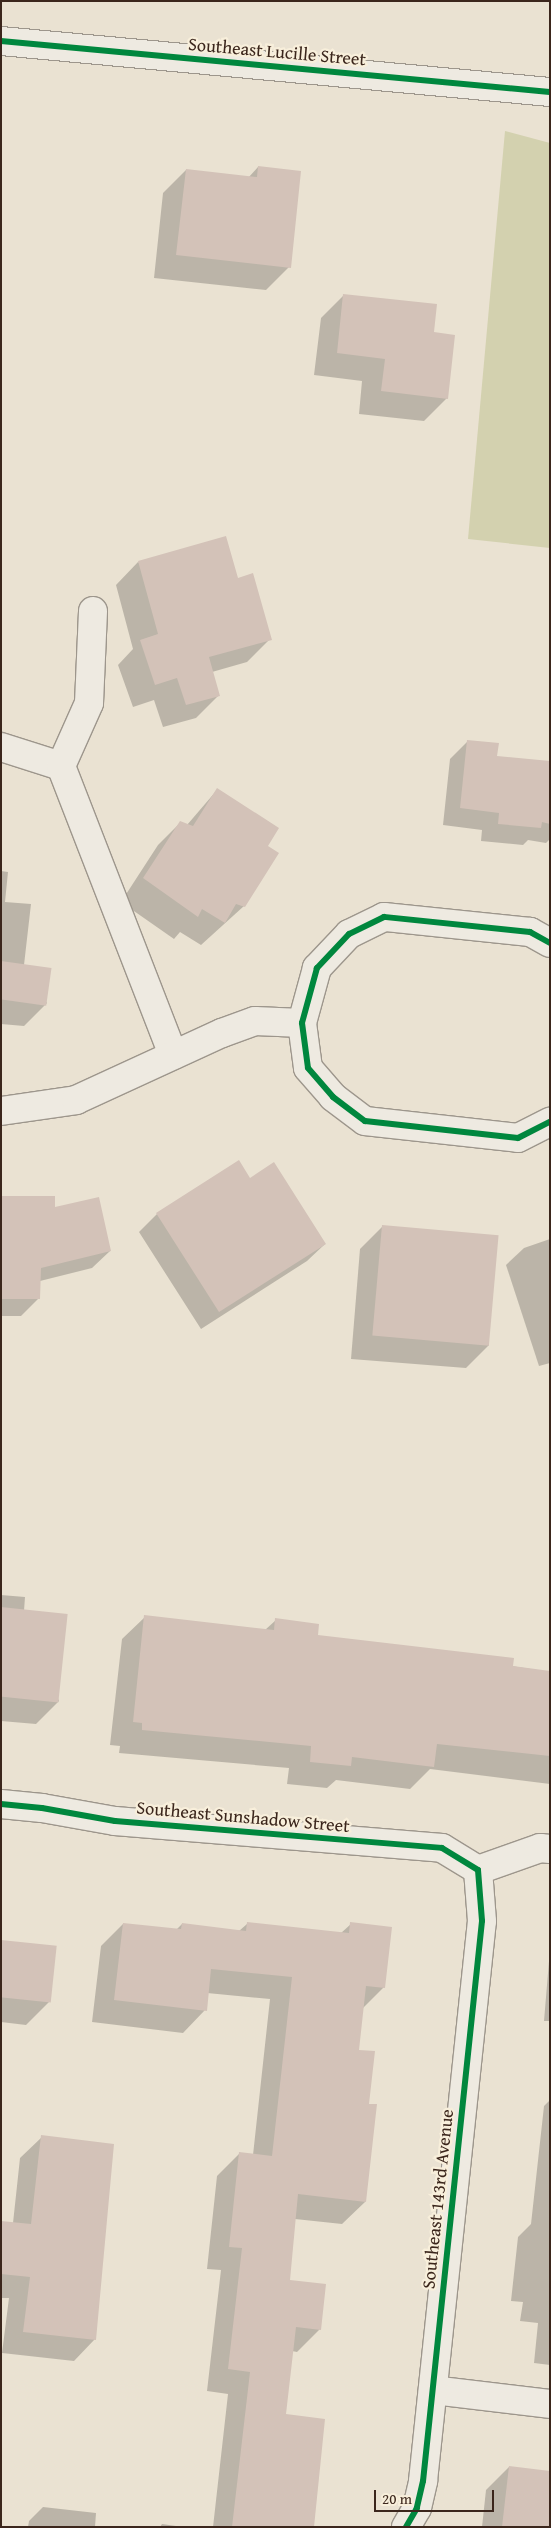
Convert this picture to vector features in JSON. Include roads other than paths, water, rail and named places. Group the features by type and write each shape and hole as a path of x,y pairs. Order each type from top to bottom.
{"street":[{"name":"Southeast Lucille Street","path":"1,41 550,92"},
{"path":"93,611 89,703 61,766 173,1055"},
{"path":"1,747 61,766"},
{"path":"550,943 530,932 384,917 349,934 317,968 302,1022 308,1068 333,1097 365,1121 518,1138 550,1122"},
{"path":"1,1111 76,1100 173,1055 255,1021 302,1022"},
{"name":"Southeast Sunshadow Street","path":"1,1804 42,1808 115,1821 442,1848 478,1870"},
{"path":"478,1870 540,1848 550,1849"},
{"name":"Southeast 143rd Avenue","path":"406,2527 417,2508 423,2481 433,2390 482,1921 478,1870"},
{"path":"433,2390 550,2404"}]}
